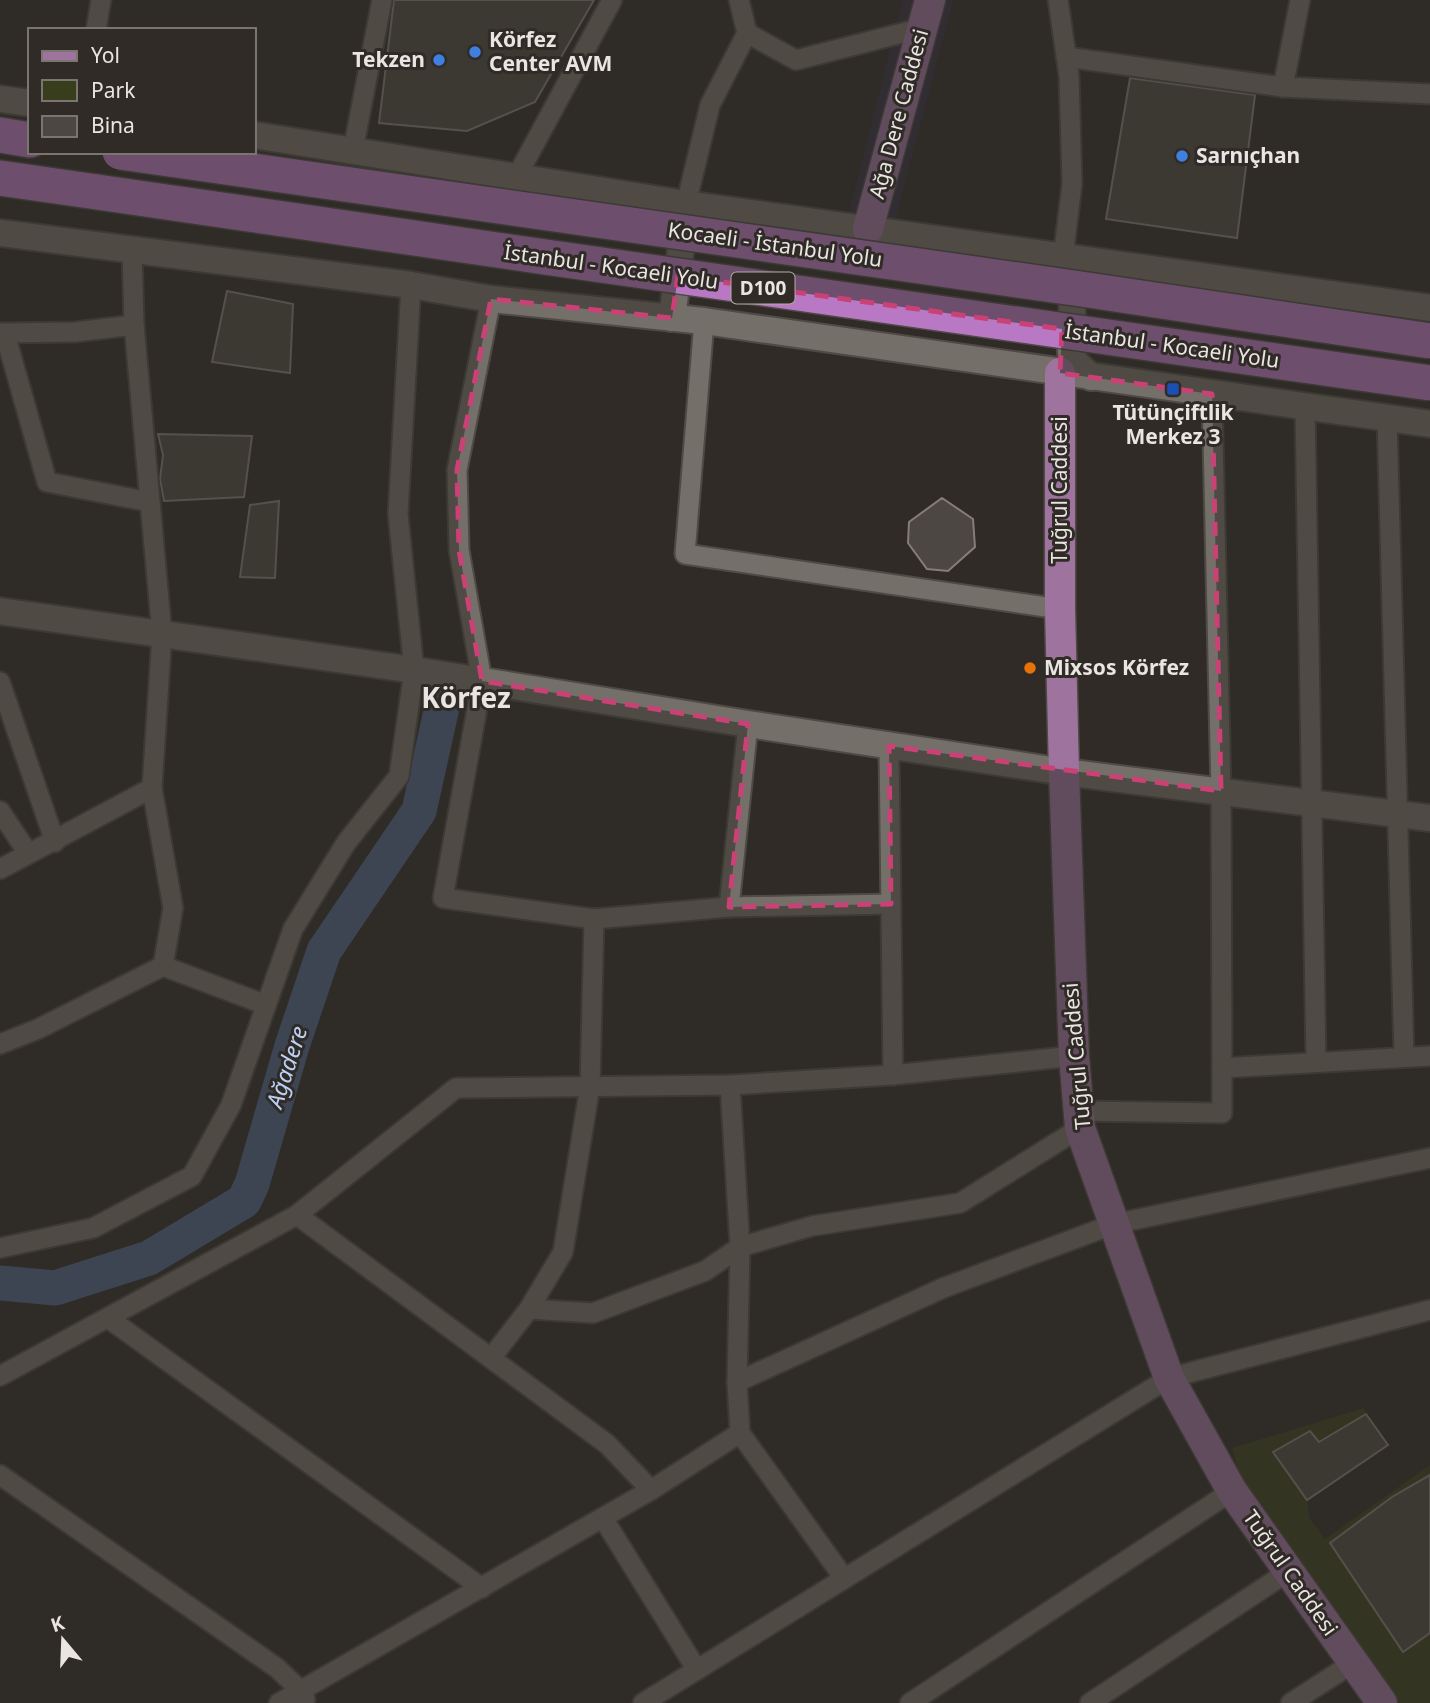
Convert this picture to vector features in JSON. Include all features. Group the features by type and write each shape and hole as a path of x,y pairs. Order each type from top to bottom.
{"highway":[{"path":"0,135 28,140"},
{"name":"Kocaeli - İstanbul Yolu","path":"134,154 509,209 1058,284 1430,341"},
{"name":"İstanbul - Kocaeli Yolu","path":"0,178 1430,383"}],"main road":[{"name":"Ağa Dere Caddesi","path":"868,229 930,0"},
{"path":"0,99 28,103"},
{"path":"256,135 686,204 1430,308"},
{"path":"673,318 686,204"},
{"path":"0,233 411,285 491,299 705,321 1430,424"},
{"path":"1060,373 1063,258"},
{"path":"1091,377 1074,362 1070,352 1072,291 1073,279 1078,272 1095,262"},
{"name":"Tuğrul Caddesi","path":"1060,373 1060,608 1064,772 1073,1056 1079,1119 1169,1378 1232,1491 1382,1703"},
{"path":"0,611 414,670 1064,772 1430,818"}],"street":[{"path":"96,28 101,0"},
{"path":"353,150 382,0"},
{"path":"516,178 612,0"},
{"path":"686,204 710,105 747,33 739,0"},
{"path":"1058,0 1069,76 1072,184 1063,258"},
{"path":"1283,87 1300,0"},
{"path":"747,33 796,60 922,29"},
{"path":"1066,57 1283,87 1430,94"},
{"path":"132,250 134,325 162,634 152,788 173,908 163,966"},
{"path":"0,1248 93,1228 192,1176 231,1105 293,929 346,843 399,776 414,670 398,514 411,285"},
{"path":"491,299 457,470 459,550 482,681 443,898 594,919 729,907 891,904"},
{"path":"705,321 685,554 1060,608"},
{"path":"134,325 75,332 3,333 47,482 150,502"},
{"path":"529,1309 593,1313 705,1271 740,1247 812,1226 960,1203 1079,1119 1223,1113 1222,791 1212,394"},
{"path":"1305,407 1316,1062"},
{"path":"1387,418 1404,1057"},
{"path":"0,682 55,842"},
{"path":"729,907 748,724"},
{"path":"889,746 892,1075"},
{"path":"0,869 152,788"},
{"path":"0,811 28,853"},
{"path":"491,1358 529,1309 563,1252 590,1086 594,919"},
{"path":"0,1044 38,1029 163,966 266,1005"},
{"path":"1222,1068 1430,1055"},
{"path":"0,1376 297,1215 456,1088 730,1085 892,1075 1073,1056"},
{"path":"730,1085 740,1247 737,1382 740,1433 844,1578"},
{"path":"737,1382 943,1288 1114,1224 1430,1158"},
{"path":"297,1215 607,1444 651,1490"},
{"path":"643,1703 1169,1378 1430,1310"},
{"path":"108,1318 482,1588"},
{"path":"279,1703 304,1697 482,1588 651,1490 740,1433"},
{"path":"0,1475 277,1668 304,1697"},
{"path":"910,1703 1232,1491"},
{"path":"603,1518 697,1670"},
{"path":"1090,1703 1289,1571"},
{"path":"1292,1703 1353,1662"}],"highlighted area":[{"path":"678,276 1062,329 1060,373 1212,394 1221,791 889,746 891,904 729,907 748,724 482,681 459,550 457,470 491,299 672,318"}],"shaded area":[{"path":"903,0 953,0 892,232 846,225"}],"green space":[{"path":"1364,1408 1366,1414 1326,1438 1325,1450 1310,1432 1307,1500 1310,1519 1325,1539 1430,1465 1430,1703 1400,1703 1242,1483 1232,1448"}],"building":[{"name":"Körfez Center AVM","path":"394,0 594,0 535,102 467,131 379,123"},
{"name":"Sarnıçhan","path":"1130,78 1255,95 1237,238 1106,219"},
{"path":"227,291 293,304 290,373 212,362"},
{"path":"158,434 252,436 244,497 164,501 160,479 163,455"},
{"path":"942,498 973,519 975,547 948,571 927,569 908,543 909,522"},
{"path":"279,501 275,578 240,577 250,505"},
{"path":"1366,1414 1388,1445 1307,1500 1273,1452 1310,1431 1319,1442"},
{"path":"1430,1475 1430,1633 1403,1652 1330,1543 1392,1497"}],"waterway":[{"name":"Ağadere","path":"0,1283 55,1288 149,1258 244,1201 252,1184 292,1046 324,951 419,811 444,698"}],"place":[{"name":"Körfez Center AVM","path":"475,52"},
{"name":"Tekzen","path":"439,60"},
{"name":"Sarnıçhan","path":"1182,156"},
{"name":"Tütünçiftlik Merkez 3","path":"1173,389"},
{"name":"Mixsos Körfez","path":"1030,668"}],"district":[{"name":"Körfez","path":"466,698"}]}
